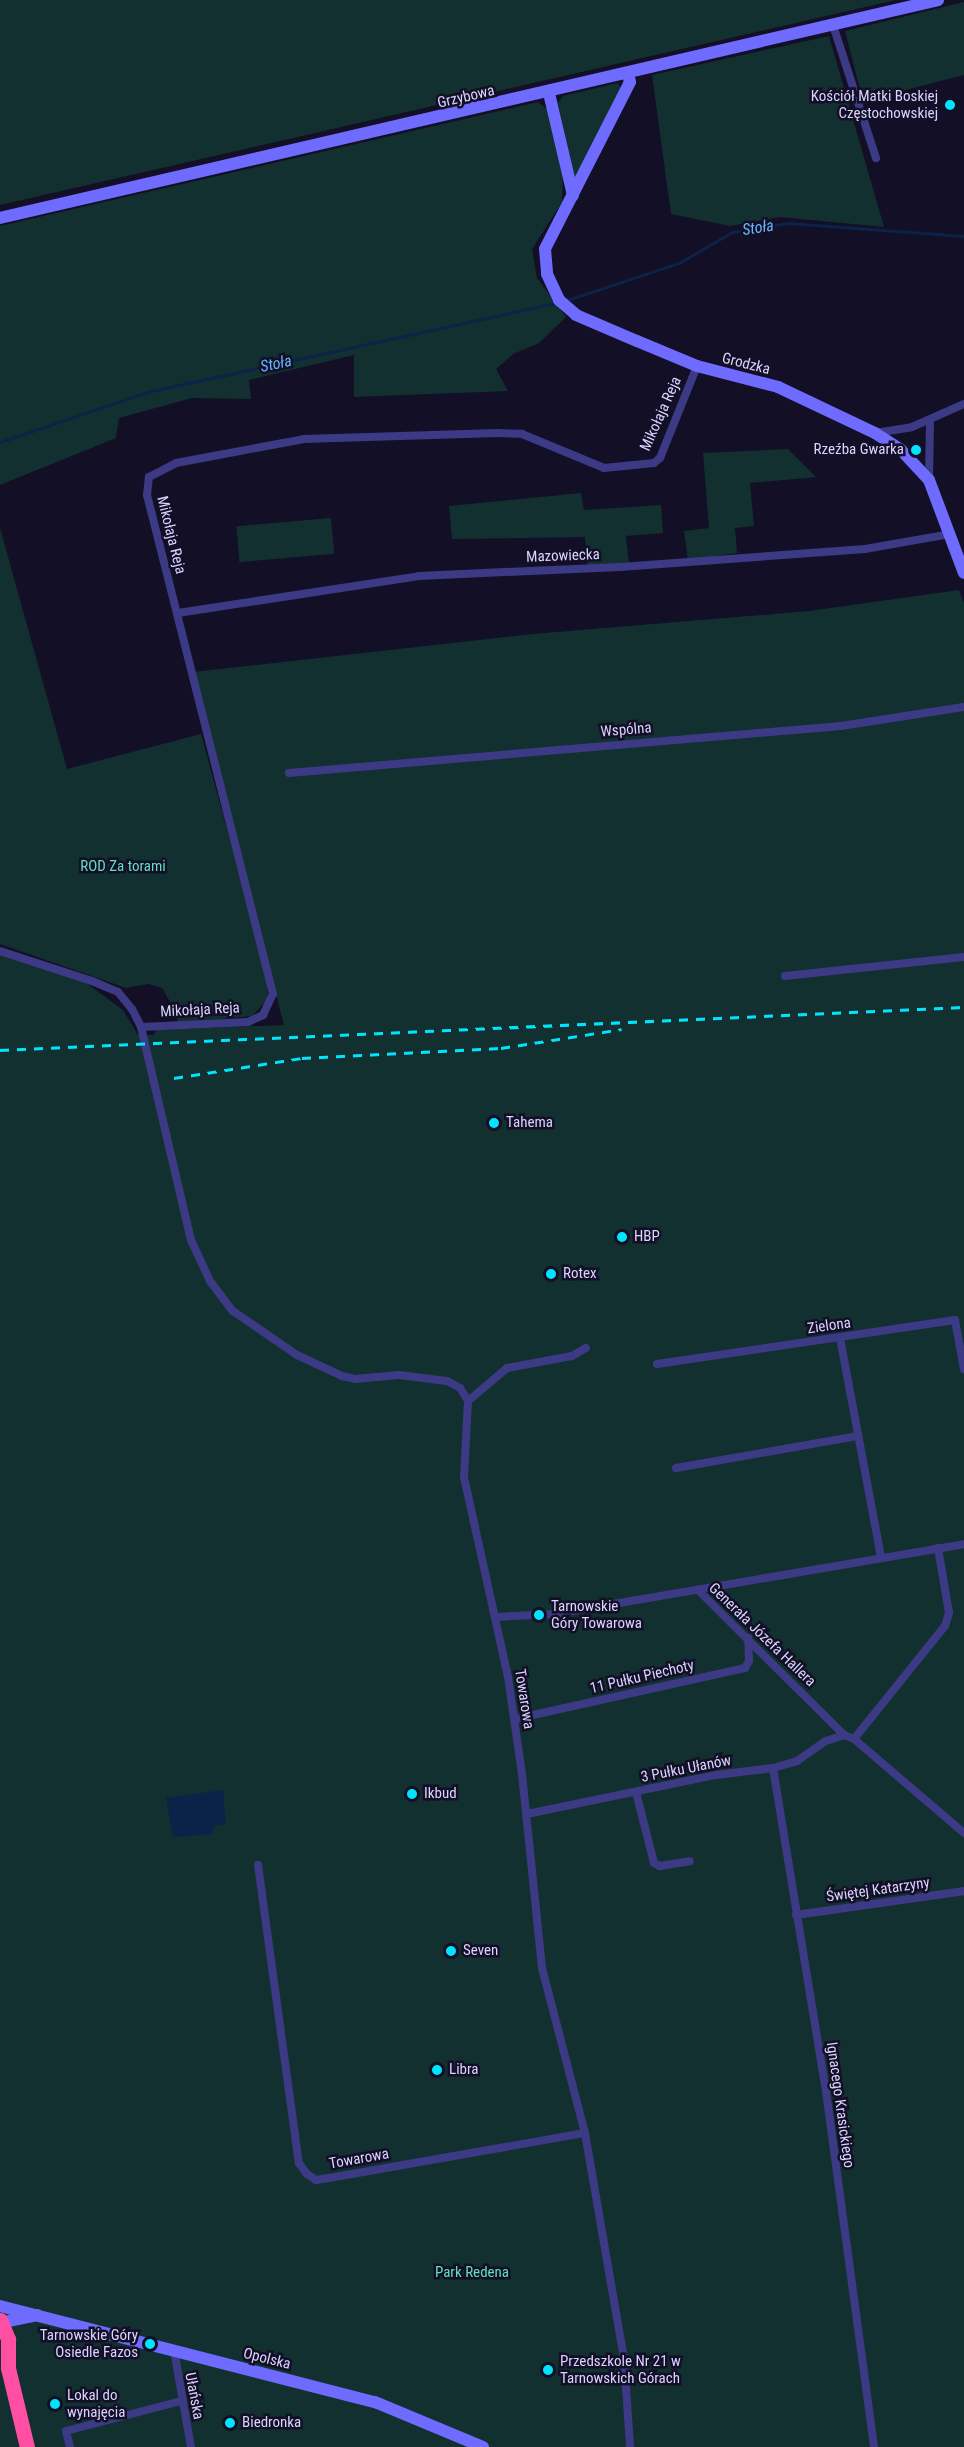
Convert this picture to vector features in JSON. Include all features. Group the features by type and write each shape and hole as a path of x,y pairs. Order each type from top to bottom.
{"highway":[{"path":"1,2321 8,2339 8,2368 27,2447"},
{"path":"0,2354 8,2368"}],"street":[{"name":"Grzybowa","path":"0,218 549,93 938,0"},
{"path":"833,25 876,158"},
{"name":"Grodzka","path":"628,74 630,82 545,249 547,274 559,300 576,315 697,366 778,387 875,432 916,463 929,480 964,573"},
{"path":"549,93 573,195"},
{"name":"Mikołaja Reja","path":"141,1027 248,1022 263,1015 273,994 147,495 149,477 162,468 304,439 497,433 522,434 604,468 654,463 660,458 697,366"},
{"path":"875,432 930,421 964,404"},
{"path":"929,480 930,421"},
{"name":"Mazowiecka","path":"178,613 419,576 620,567 865,549 950,534"},
{"name":"Wspólna","path":"289,773 842,726 964,707"},
{"path":"0,951 118,992 141,1027 191,1240 206,1274 230,1308 274,1341 342,1376 355,1379 407,1376 447,1381 460,1388 468,1401 507,1368 572,1356 586,1348"},
{"path":"785,976 964,957"},
{"name":"Zielona","path":"657,1364 955,1320 962,1339 964,1370"},
{"path":"840,1338 881,1557"},
{"name":"Towarowa","path":"468,1401 464,1478 515,1719 542,1968 585,2133 624,2358 630,2447"},
{"path":"676,1468 858,1436"},
{"path":"701,1593 881,1557 964,1544"},
{"path":"854,1739 945,1626 949,1613 938,1548"},
{"name":"Generała Józefa Hallera","path":"495,1617 555,1614 701,1593 844,1735 854,1739 964,1833"},
{"name":"11 Pułku Piechoty","path":"515,1719 745,1668 749,1661 748,1638"},
{"name":"3 Pułku Ułanów","path":"527,1814 716,1775 773,1768 797,1761 826,1741 844,1735"},
{"name":"Ignacego Krasickiego","path":"773,1768 825,2084 874,2447"},
{"path":"636,1792 654,1863 660,1866 690,1861"},
{"name":"Towarowa","path":"258,1865 299,2163 307,2174 315,2180 329,2178 585,2133"},
{"name":"Świętej Katarzyny","path":"796,1916 964,1891"},
{"name":"Opolska","path":"0,2306 19,2315"},
{"path":"8,2339 19,2315"},
{"name":"Opolska","path":"1,2321 19,2315 38,2315 375,2402 483,2447"},
{"name":"Ułańska","path":"174,2350 181,2401 191,2447"},
{"path":"70,2447 66,2431 147,2407 181,2401"}],"green space":[{"path":"0,0 896,0 0,205"},
{"path":"964,2 964,75 863,101 845,31"},
{"path":"829,36 884,227 780,217 730,226 671,214 652,75"},
{"path":"618,83 621,88 575,179 558,103 563,96"},
{"path":"538,102 547,109 563,171 562,202 532,249 537,278 566,317 539,343 513,354 496,369 508,391 354,397 354,355 249,380 251,399 192,398 119,418 116,438 0,485 0,226"},
{"path":"788,449 816,477 750,483 754,526 735,528 737,553 688,560 684,531 709,528 703,453"},
{"path":"581,493 584,510 661,505 663,533 626,536 629,564 588,567 585,537 452,539 449,506"},
{"path":"331,518 334,554 239,562 236,526"},
{"name":"ROD Za torami","path":"0,528 67,769 201,734 266,973 268,999 252,1016 178,1023 175,1010 162,988 148,984 126,988 0,944"},
{"name":"Park Redena","path":"959,590 964,603 964,2447 0,2447 0,951 78,977 123,1010 138,1035 153,1035 157,1030 284,1025 193,672 533,634 809,611"}],"water":[{"path":"223,1790 226,1824 214,1826 213,1834 173,1837 166,1798"}],"waterway":[{"name":"Stoła","path":"567,300 679,263 732,232 788,223 964,236"},
{"name":"Stoła","path":"0,442 147,392 556,303"}],"railway":[{"path":"0,1050 964,1007"},
{"path":"174,1078 302,1058 501,1048 622,1029"}],"place":[{"name":"Kościół Matki Boskiej Częstochowskiej","path":"950,105"},
{"name":"Rzeźba Gwarka","path":"916,450"},
{"name":"Tahema","path":"494,1123"},
{"name":"HBP","path":"622,1237"},
{"name":"Rotex","path":"551,1274"},
{"name":"Tarnowskie Góry Towarowa","path":"539,1615"},
{"name":"Ikbud","path":"412,1794"},
{"name":"Seven","path":"451,1951"},
{"name":"Libra","path":"437,2070"},
{"name":"Tarnowskie Góry Osiedle Fazos","path":"150,2344"},
{"name":"Przedszkole Nr 21 w Tarnowskich Górach","path":"548,2370"},
{"name":"Lokal do wynajęcia","path":"55,2404"},
{"name":"Biedronka","path":"230,2423"}]}
